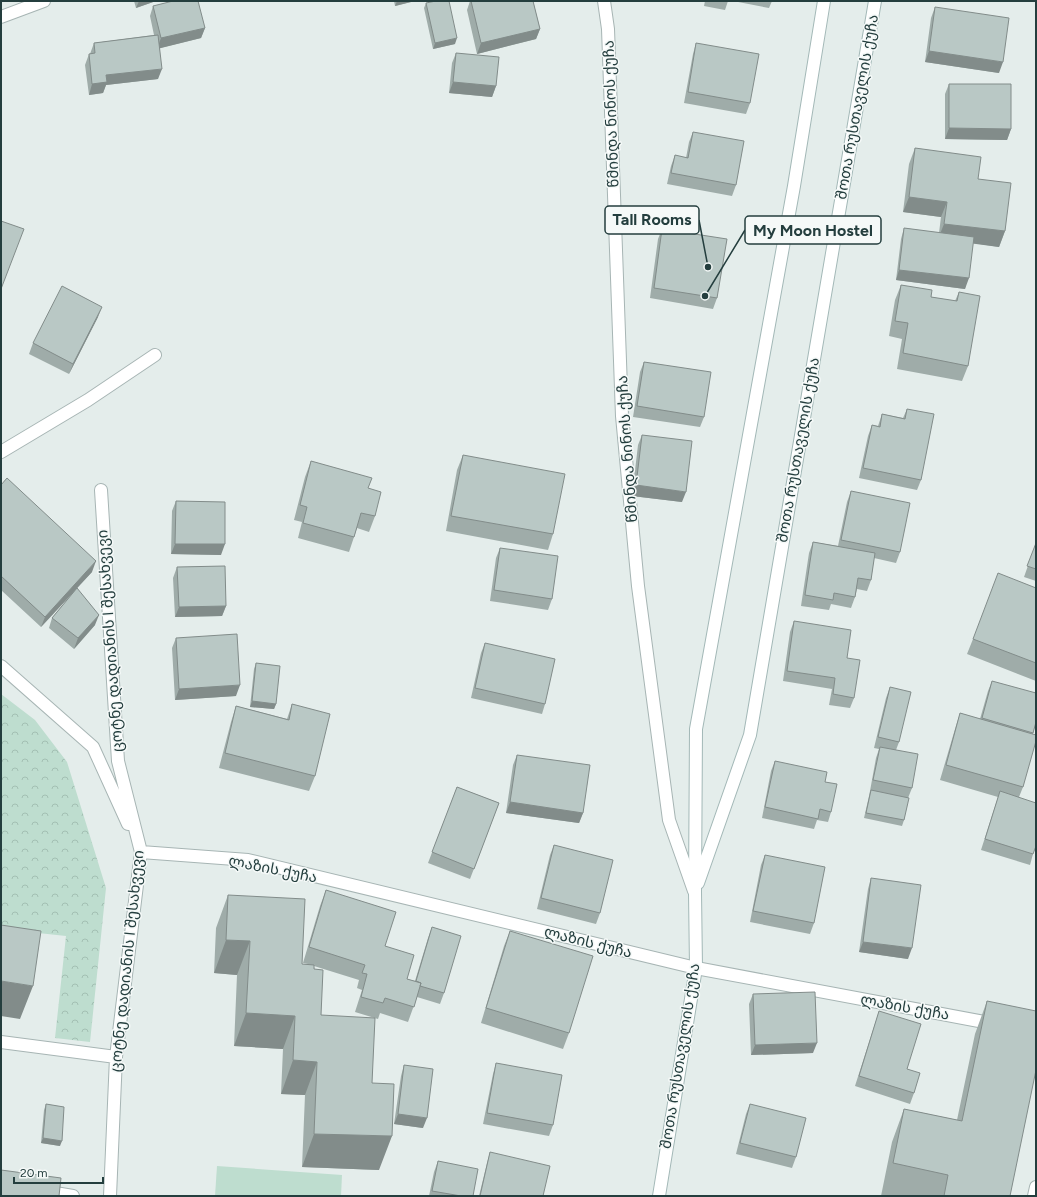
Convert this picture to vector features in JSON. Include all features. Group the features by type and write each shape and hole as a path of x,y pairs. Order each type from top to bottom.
{"street":[{"path":"1,17 44,1"},
{"name":"წმინდა ნინოს ქუჩა","path":"604,1 608,29 622,416 638,586 669,820 694,892"},
{"name":"შოთა რუსთაველის ქუჩა","path":"659,1196 696,968 694,892 696,729 794,186 824,1"},
{"name":"შოთა რუსთაველის ქუჩა","path":"694,892 750,735 875,1"},
{"path":"1,452 88,400 155,355"},
{"name":"ცოტნე დადიანის I შესახვევი","path":"101,490 118,761 141,852 116,1057 110,1196"},
{"path":"1,666 93,747 141,852"},
{"name":"ლაზის ქუჩა","path":"141,852 248,860 696,968 1005,1025"},
{"path":"1,1042 116,1057"},
{"path":"1034,1196 1036,1187"},
{"path":"30,1189 58,1195 73,1196"}],"green space":[{"path":"1,694 35,720 67,762 106,888 90,1042 55,1038 66,936 1,929"},
{"path":"217,1166 342,1175 341,1196 215,1196"}],"building":[{"path":"173,1 198,1 205,28 161,38 153,6"},
{"path":"449,1 457,38 435,43 426,3"},
{"path":"471,1 533,1 540,29 481,43"},
{"path":"935,7 1009,18 1003,62 929,51"},
{"path":"158,35 162,69 106,75 107,82 92,84 89,54 95,53 94,43"},
{"path":"696,43 759,54 750,103 688,92"},
{"path":"456,53 499,57 496,86 453,82"},
{"path":"949,84 1011,84 1011,129 949,128"},
{"path":"693,132 744,141 736,185 671,173 675,155 688,158"},
{"path":"915,148 981,157 978,179 1011,183 1005,231 944,224 947,202 909,197"},
{"path":"1,221 24,229 1,289"},
{"path":"904,228 974,237 969,278 899,270"},
{"path":"662,229 727,239 717,298 654,288"},
{"path":"901,285 932,290 931,297 957,301 959,292 980,296 968,366 903,353 908,323 895,321"},
{"path":"62,286 102,307 73,364 33,343"},
{"path":"644,362 711,372 704,417 637,406"},
{"path":"907,409 934,414 921,480 863,468 872,425 880,427 882,414 905,419"},
{"path":"642,435 692,441 686,492 636,485"},
{"path":"463,455 565,474 553,534 451,516"},
{"path":"311,461 372,478 368,488 381,492 375,516 361,513 354,537 303,523 307,507 300,505"},
{"path":"7,478 96,561 45,617 1,576 1,485"},
{"path":"851,491 910,503 900,552 841,540"},
{"path":"176,501 225,502 225,544 175,544"},
{"path":"813,542 875,553 871,580 858,578 855,597 834,593 833,600 805,595"},
{"path":"1036,543 1036,569 1027,566"},
{"path":"500,548 558,556 552,599 494,590"},
{"path":"225,566 226,606 179,607 177,567"},
{"path":"998,573 1036,588 1036,663 973,639"},
{"path":"77,588 99,615 78,638 52,618"},
{"path":"794,621 851,630 847,658 860,660 854,698 833,694 835,678 787,671"},
{"path":"237,634 240,685 179,689 176,638"},
{"path":"485,643 555,659 545,704 475,688"},
{"path":"256,663 280,666 276,704 252,701"},
{"path":"992,681 1036,693 1036,722 1033,733 982,718"},
{"path":"890,687 911,692 899,742 878,737"},
{"path":"292,704 330,714 315,776 225,753 236,706 289,720"},
{"path":"960,713 1036,735 1036,741 1023,787 946,765"},
{"path":"880,747 918,754 912,788 873,780"},
{"path":"517,755 590,765 583,813 510,802"},
{"path":"775,761 827,772 825,782 837,784 831,812 820,809 818,819 765,807"},
{"path":"457,787 499,803 474,869 432,852"},
{"path":"871,790 909,798 904,820 866,813"},
{"path":"1000,791 1036,803 1036,846 1033,854 985,839"},
{"path":"554,845 613,860 600,913 541,898"},
{"path":"765,855 825,867 814,923 753,911"},
{"path":"871,878 921,885 912,948 863,942"},
{"path":"326,890 396,912 385,946 414,955 407,979 421,983 414,1007 385,998 383,1003 361,997 367,974 362,973 365,965 309,947"},
{"path":"228,895 305,899 302,964 314,965 314,969 323,970 321,1015 375,1018 372,1083 394,1084 392,1136 314,1134 317,1062 293,1060 295,1016 246,1013 250,941 226,940"},
{"path":"1,925 41,931 33,986 1,981"},
{"path":"432,927 461,936 444,993 420,986 421,983 416,981"},
{"path":"510,931 593,956 569,1033 486,1008"},
{"path":"815,992 817,1043 755,1045 753,994"},
{"path":"987,1001 1036,1011 1036,1070 1010,1196 944,1196 948,1175 893,1163 904,1109 962,1121"},
{"path":"879,1011 921,1024 907,1069 920,1073 914,1093 859,1076"},
{"path":"496,1063 562,1075 553,1125 487,1113"},
{"path":"404,1065 433,1069 427,1118 398,1114"},
{"path":"46,1104 64,1107 62,1141 43,1138"},
{"path":"750,1104 806,1118 796,1157 740,1143"},
{"path":"490,1152 550,1166 543,1196 480,1196"},
{"path":"438,1161 478,1169 473,1196 461,1196 432,1191"},
{"path":"1,1170 61,1178 59,1196 1,1196"}],"place":[{"name":"Tall Rooms","path":"708,267"},
{"name":"My Moon Hostel","path":"705,296"}]}
